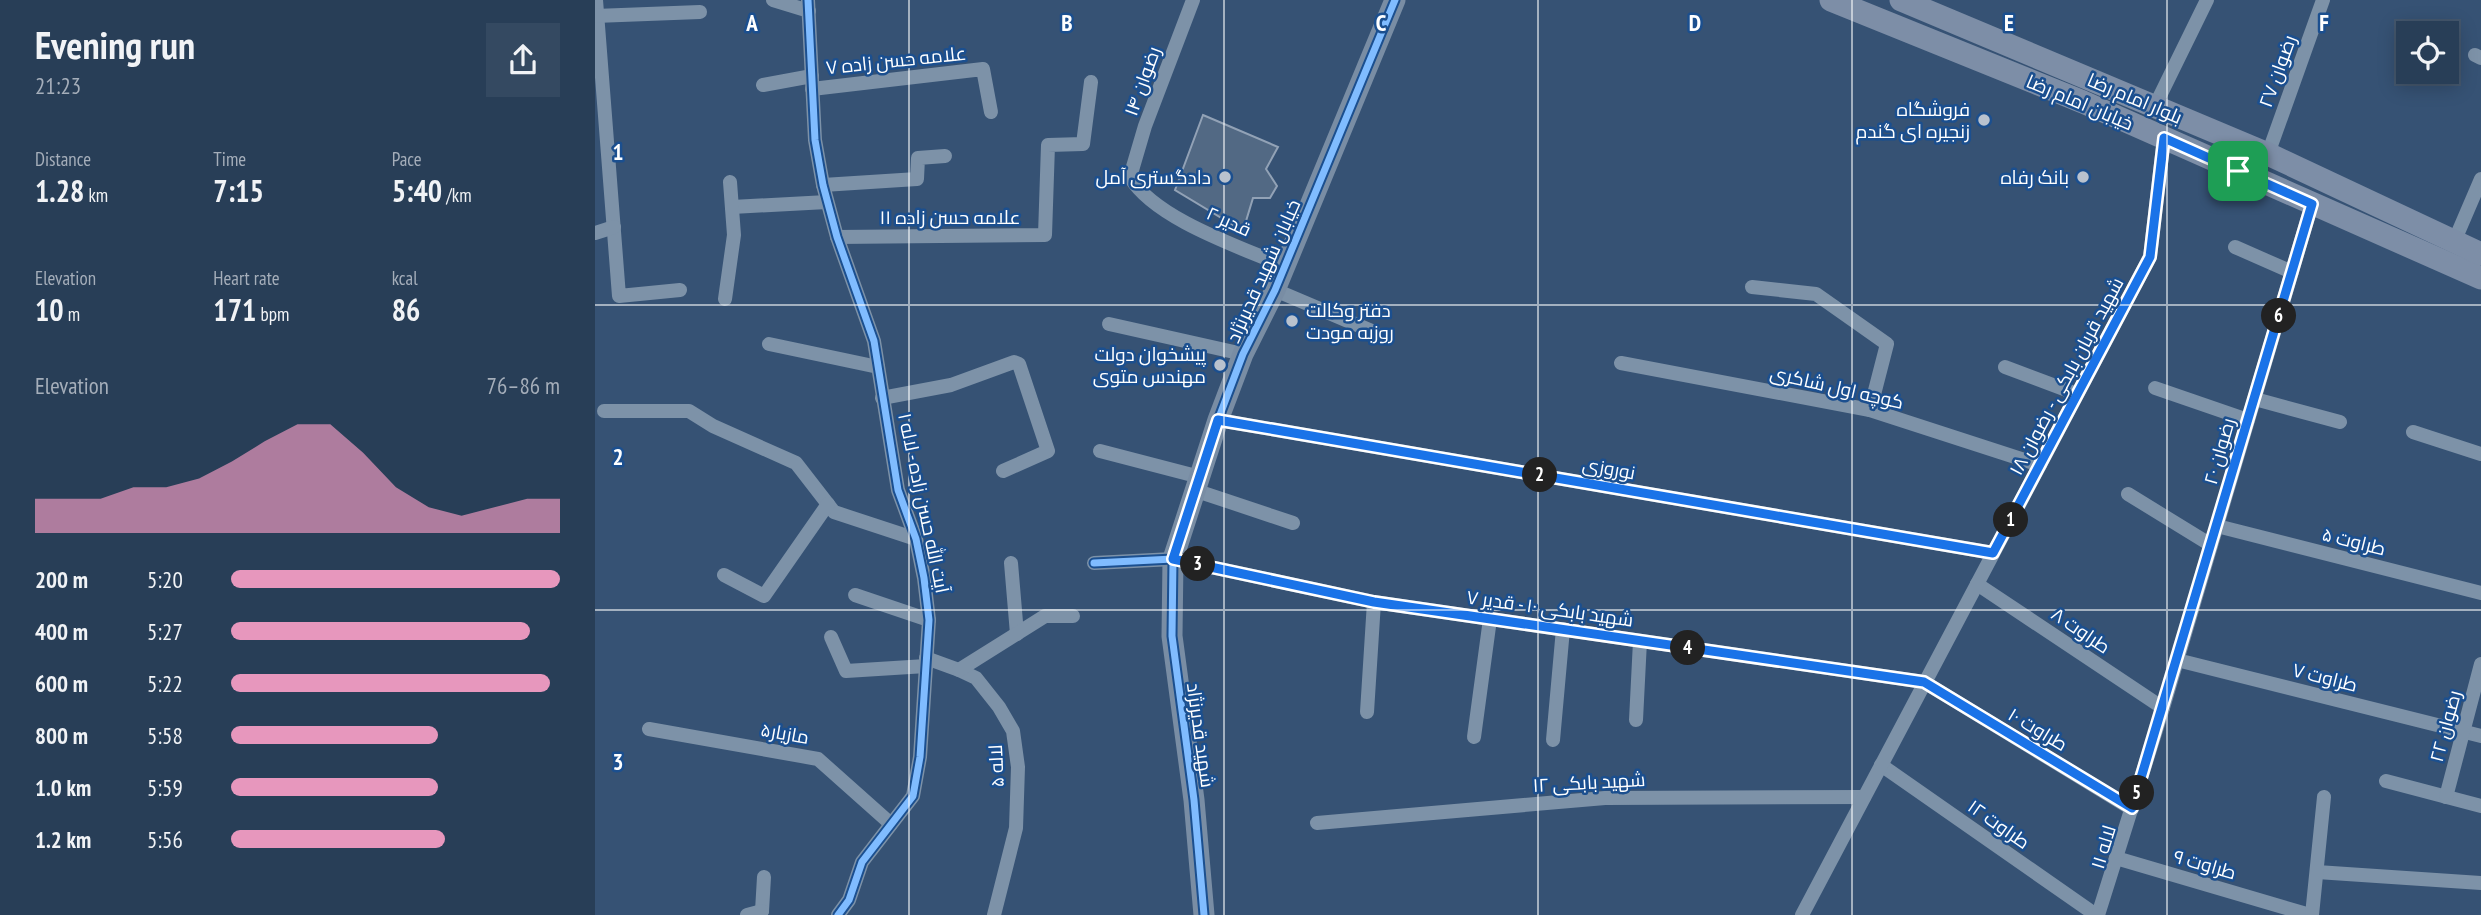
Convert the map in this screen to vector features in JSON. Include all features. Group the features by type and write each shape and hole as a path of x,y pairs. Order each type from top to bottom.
{"main road":[{"name":"خیابان امام رضا","path":"1831,0 2083,102 2481,278"},
{"name":"بلوار امام رضا","path":"1908,1 2268,154 2481,254"}],"street":[{"path":"596,0 600,117 614,227 619,296 680,290"},
{"path":"773,0 808,6"},
{"name":"رضوان ۱۴","path":"1130,177 1145,126 1193,0"},
{"name":"خيابان شهيد قديرنژاد","path":"1173,559 1218,420 1243,354 1275,290 1395,0"},
{"path":"2155,106 2207,0"},
{"name":"رضوان ۲۷","path":"2268,154 2323,0"},
{"name":"آیت الله حسن زاده - لاله ۱","path":"808,6 815,140 823,186 837,237 874,341 898,490 916,539 929,620 920,757 913,796 862,862 849,900 838,915"},
{"path":"596,16 701,12"},
{"name":"علامه حسن زاده ۷","path":"812,82 983,69 991,112"},
{"path":"762,85 812,82"},
{"name":"علامه حسن زاده ۱۱","path":"837,237 1045,235 1048,145 1083,144 1091,82"},
{"name":"شهید قربان بابکی - رضوان ۱۸","path":"1802,915 2150,257 2164,138"},
{"path":"823,186 917,179 918,158 945,156"},
{"name":"قدیر ۲","path":"1130,177 1152,202 1169,215 1284,267"},
{"path":"2454,242 2481,179"},
{"path":"725,299 734,235 730,183"},
{"path":"732,207 827,202"},
{"name":"رضوان ۲۰","path":"2163,708 2312,204"},
{"path":"595,233 614,227"},
{"path":"2235,247 2292,272"},
{"path":"1752,287 1816,294 1887,344 1870,410"},
{"path":"1275,290 1374,332"},
{"path":"1109,324 1243,354"},
{"path":"769,344 878,367"},
{"path":"882,398 951,385 1014,362 1019,364 1048,451 1003,471"},
{"name":"کوچه اول شاکری","path":"1621,363 1870,410 2040,465"},
{"path":"2005,367 2077,394"},
{"path":"2155,388 2248,420"},
{"path":"2255,399 2340,422"},
{"path":"604,411 689,411 713,426 796,463 834,512 916,539"},
{"name":"نوروزی","path":"1218,420 1993,553"},
{"path":"2413,432 2481,454"},
{"path":"1100,451 1199,484 1293,523"},
{"path":"2128,494 2211,545"},
{"path":"724,575 764,596 828,504"},
{"name":"طراوت ۵","path":"2217,526 2481,593"},
{"name":"شهید بابکی ۱۰ - قدیر ۷","path":"1094,563 1173,559 1374,602 1924,682"},
{"name":"شهید قدیرنژاد","path":"1173,559 1172,636 1194,800 1204,915"},
{"path":"1011,563 1017,634"},
{"name":"طراوت ۸","path":"1977,584 2163,708"},
{"path":"855,595 929,620"},
{"path":"1367,712 1374,602"},
{"path":"959,670 1045,616 1073,616"},
{"path":"1474,737 1490,619"},
{"path":"1552,740 1563,629"},
{"path":"831,637 846,671 926,662"},
{"path":"1636,720 1640,641"},
{"name":"طراوت ۷","path":"2177,660 2481,736"},
{"name":"لاله ۵","path":"926,662 959,670 976,678 999,707 1013,731 1018,767 1016,828 994,915"},
{"name":"رضوان ۲۲","path":"2446,797 2481,664"},
{"name":"طراوت ۱۰","path":"1924,682 2132,808"},
{"name":"لاله ۱۱","path":"2097,915 2163,708"},
{"name":"مازیار۵","path":"649,729 818,758 891,824"},
{"name":"طراوت ۱۲","path":"1881,765 2097,915"},
{"path":"2386,781 2481,806"},
{"name":"شهید بابکی ۱۲","path":"1317,823 1605,798 1864,797"},
{"path":"2311,915 2324,797"},
{"name":"طراوت ۹","path":"2116,858 2282,911 2311,915"},
{"path":"2317,872 2481,883"},
{"path":"747,915 767,913 764,877"}],"building":[{"name":"دادگستری آمل","path":"1203,115 1278,147 1266,169 1277,186 1270,198 1253,198 1243,231 1175,190"}],"cycle path":[{"path":"808,0 815,140 823,185 837,237 874,341 898,490 916,539 929,620 920,757 913,796 862,862 849,900 838,915"},
{"path":"1204,915 1194,800 1172,636 1173,559 1218,420 1243,354 1275,290 1395,0"},
{"path":"1094,563 1173,559 1374,602 1924,682 2132,809"}],"place":[{"name":"فروشگاه زنجیره ای گندم","path":"1984,120"},
{"name":"دادگستری آمل","path":"1225,177"},
{"name":"بانک رفاه","path":"2083,177"},
{"name":"دفتر وکالت روزبه مودت","path":"1292,321"},
{"name":"پیشخوان دولت مهندس متوی","path":"1220,365"}],"route":[{"path":"2164,138 2238,171 2312,204 2132,808 1924,682 1374,602 1173,559 1218,420 1993,553 2150,257 2164,138"}]}
